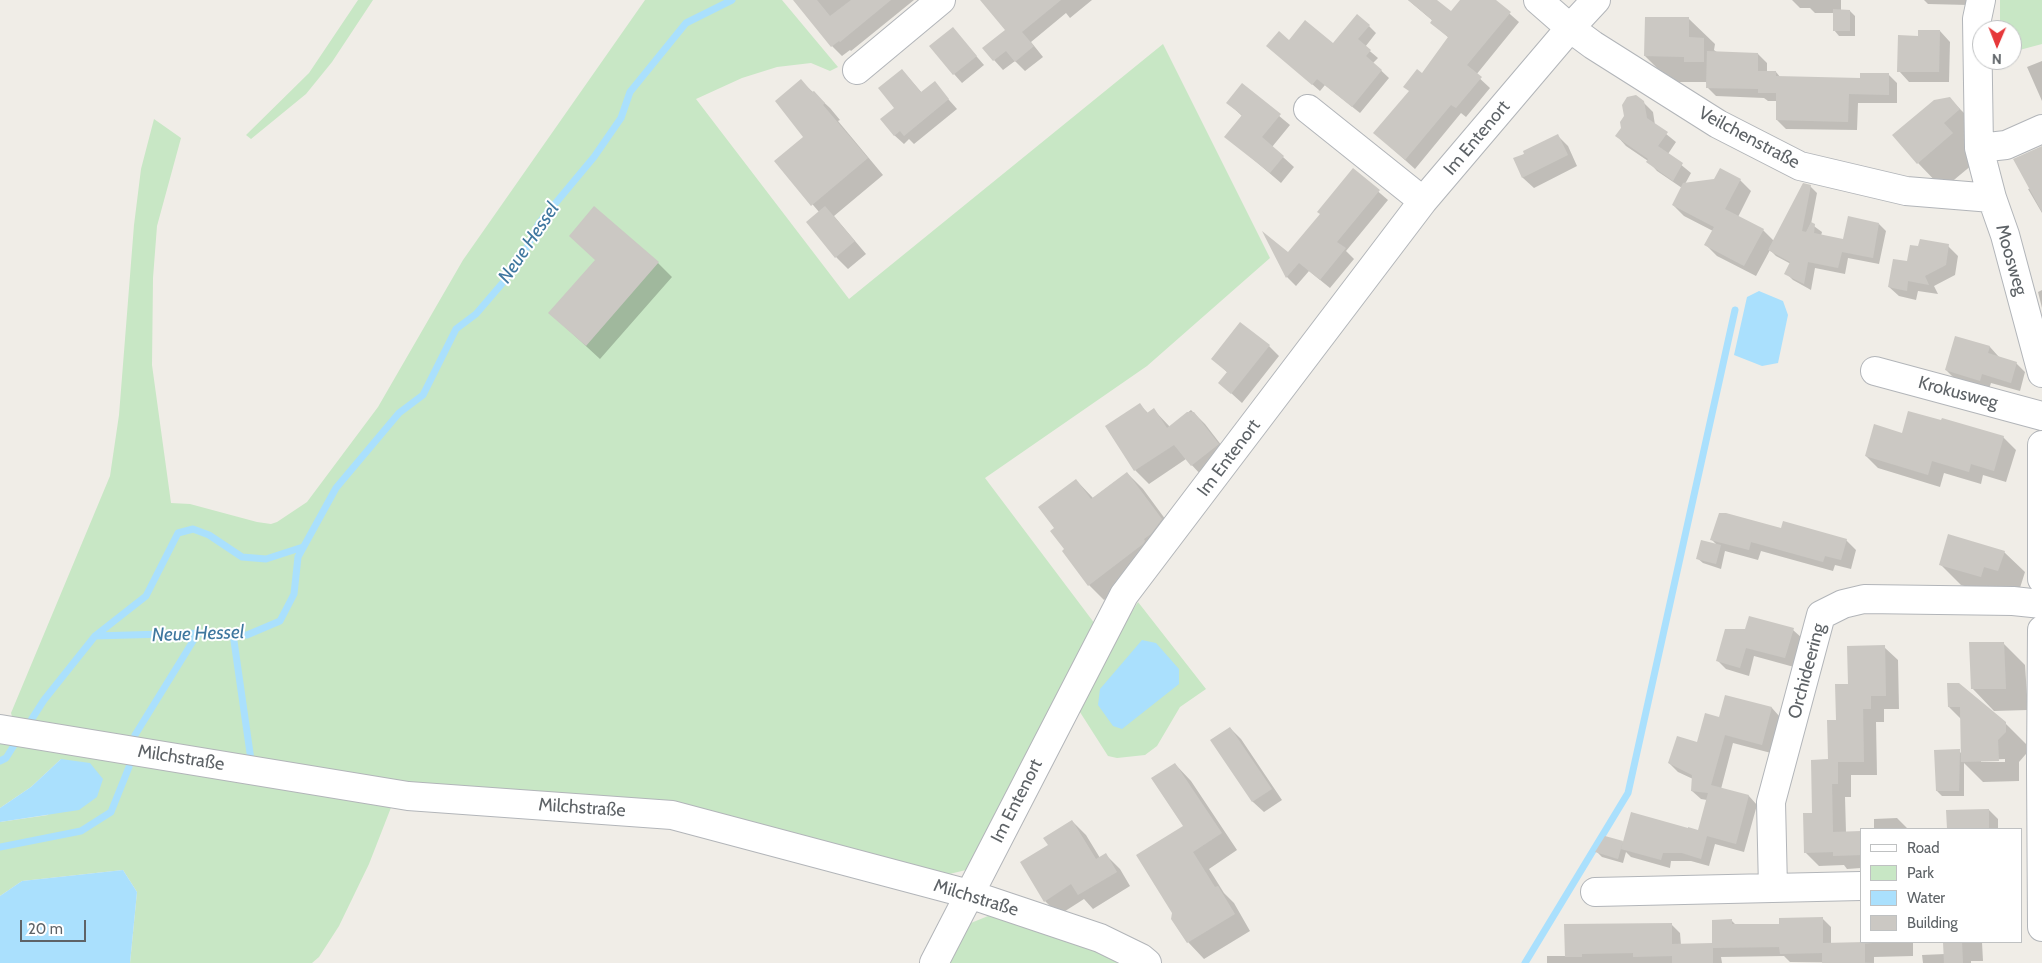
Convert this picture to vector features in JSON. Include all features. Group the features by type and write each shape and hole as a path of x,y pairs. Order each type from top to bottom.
{"street":[{"path":"857,70 941,0"},
{"name":"Veilchenstraße","path":"1538,0 1593,45 1718,124 1800,166 1906,191 1992,198"},
{"name":"Im Entenort","path":"934,963 1124,595 1423,201 1596,0"},
{"name":"Moosweg","path":"1981,0 1977,19 1979,148 1992,198 2006,236 2042,373"},
{"path":"1308,109 1423,201"},
{"path":"1979,148 2006,145 2042,129"},
{"name":"Krokusweg","path":"1875,370 2042,416"},
{"path":"2042,445 2042,579"},
{"name":"Orchideering","path":"1773,888 1772,802 1821,616 1843,604 1864,599 2013,601 2042,604"},
{"path":"2042,630 2042,928"},
{"name":"Milchstraße","path":"14,731 408,796 672,815 969,894 1100,938 1147,963"},
{"path":"2022,883 2042,883"},
{"path":"1595,892 1860,886"}],"green space":[{"path":"358,0 373,0 332,62 306,94 251,139 246,135 309,73"},
{"path":"645,0 782,0 838,67 830,71 811,63 777,67 742,78 696,99 849,299 1163,44 1270,258 1147,366 985,478 1095,624 966,870 937,877 667,805 408,788 13,720 11,713 110,476 119,415 134,225 141,169 154,119 181,138 157,226 153,278 152,365 171,503 190,504 271,524 307,502 378,407 463,260"},
{"path":"2000,0 2042,0 2042,44 2022,49 2022,20 2000,20"},
{"path":"1138,602 1206,689 1180,707 1157,746 1145,755 1117,758 1108,756 1078,709 1114,640"},
{"path":"0,739 392,805 369,864 339,926 319,957 312,963 130,963 137,892 123,870 22,881 0,896 0,822 48,815 61,759 31,787 0,808"},
{"path":"993,914 1109,953 1125,963 947,963 966,925"}],"water":[{"path":"1759,291 1783,301 1788,315 1778,363 1762,366 1734,355 1747,297"},
{"path":"1142,640 1156,643 1179,669 1179,684 1122,729 1113,726 1098,705 1100,689"},
{"path":"61,759 90,763 103,779 97,797 79,810 0,822 0,808 31,787"},
{"path":"123,870 137,892 130,963 0,963 0,896 22,881"}],"building":[{"path":"793,0 817,0 830,16 851,0 891,0 840,42 831,47"},
{"path":"980,0 1061,0 1022,32 1034,46 1015,62 1006,51 993,61 982,48 1005,30"},
{"path":"1408,0 1437,0 1451,11 1460,0 1496,0 1511,12 1467,65 1482,77 1456,108 1451,105 1405,160 1373,133 1409,91 1403,87 1417,69 1422,73 1448,37 1430,23 1432,20"},
{"path":"1833,9 1850,10 1850,31 1833,31"},
{"path":"1357,14 1370,25 1358,39 1371,50 1366,56 1382,70 1352,107 1317,79 1312,85 1266,46 1279,31 1289,40 1305,20 1333,43"},
{"path":"1645,17 1689,17 1689,37 1704,38 1704,62 1684,62 1684,57 1644,56"},
{"path":"953,27 977,56 953,75 929,46"},
{"path":"1918,30 1940,30 1939,72 1897,72 1898,35 1918,36"},
{"path":"1707,51 1758,53 1758,71 1776,71 1776,76 1860,78 1860,73 1889,73 1889,95 1849,94 1848,122 1776,120 1776,93 1758,93 1758,89 1706,88"},
{"path":"902,69 921,92 935,81 949,99 904,136 900,131 894,136 880,119 894,108 878,88"},
{"path":"801,79 825,103 823,105 868,158 811,206 774,161 803,137 775,101"},
{"path":"1242,83 1281,114 1262,137 1284,156 1270,173 1224,137 1242,115 1226,103"},
{"path":"1636,95 1644,101 1647,118 1668,132 1658,146 1683,163 1673,181 1646,162 1648,159 1615,136 1621,128 1620,122 1624,116 1622,105 1627,97"},
{"path":"1950,97 1960,109 1944,123 1953,133 1917,164 1892,135 1934,100"},
{"path":"1558,134 1568,155 1522,178 1513,158 1524,154 1523,151"},
{"path":"2042,146 2042,212 2013,159"},
{"path":"1353,168 1380,190 1337,242 1346,248 1320,280 1299,263 1286,278 1262,231 1288,252 1320,214 1317,212"},
{"path":"1720,168 1741,179 1725,209 1764,229 1744,266 1704,245 1714,227 1672,205 1683,183 1714,179"},
{"path":"1803,183 1811,185 1802,231 1806,232 1811,222 1815,224 1814,233 1843,239 1848,216 1879,223 1873,258 1842,252 1838,268 1808,262 1804,284 1784,274 1790,262 1768,250"},
{"path":"594,206 659,262 586,346 548,313 595,260 569,236"},
{"path":"825,206 855,241 835,258 806,222"},
{"path":"1920,239 1949,244 1946,265 1925,276 1929,285 1908,281 1907,291 1888,287 1893,259 1907,261 1910,245 1918,246"},
{"path":"1240,322 1270,345 1231,394 1218,383 1227,372 1211,359"},
{"path":"1955,336 1990,346 1988,353 2017,362 2011,383 1982,374 1980,381 1945,370"},
{"path":"1140,403 1147,413 1154,408 1167,428 1187,412 1194,412 1219,444 1191,466 1174,445 1134,471 1105,426"},
{"path":"1908,411 1941,420 1942,418 2004,436 1994,471 1971,464 1969,472 1932,461 1928,475 1865,456 1874,424 1902,433"},
{"path":"1127,472 1162,519 1151,534 1144,539 1143,544 1088,586 1062,551 1064,549 1050,531 1054,528 1038,507 1076,479 1091,499"},
{"path":"1719,513 1726,513 1781,528 1783,521 1847,539 1841,560 1825,556 1823,562 1751,542 1749,550 1710,540"},
{"path":"1948,534 2005,551 1998,571 1984,567 1981,577 1939,565"},
{"path":"1701,540 1721,545 1716,564 1696,559"},
{"path":"1749,616 1794,628 1785,658 1746,648 1740,668 1716,661 1725,629 1745,629"},
{"path":"1969,642 2004,642 2006,689 1971,689"},
{"path":"1885,645 1886,696 1871,696 1871,709 1863,709 1864,762 1838,762 1838,784 1832,784 1833,832 1860,831 1860,855 1833,856 1833,852 1804,853 1803,813 1812,813 1811,760 1828,759 1827,720 1836,720 1835,684 1848,684 1847,646"},
{"path":"1947,683 1959,683 2006,722 2006,732 1998,740 1999,761 1961,762 1960,707 1948,707"},
{"path":"1725,695 1772,707 1762,745 1725,735 1711,785 1749,795 1736,844 1707,836 1701,859 1682,853 1663,853 1661,860 1621,849 1631,812 1698,830 1708,793 1691,791 1692,775 1668,763 1677,736 1697,742 1705,713 1719,717"},
{"path":"1230,727 1272,789 1252,802 1210,740"},
{"path":"1960,749 1959,791 1936,791 1934,750"},
{"path":"1175,763 1222,833 1193,852 1215,887 1218,886 1235,914 1187,943 1171,919 1172,913 1136,855 1183,826 1151,778"},
{"path":"1989,809 1989,828 1947,828 1946,810"},
{"path":"1072,820 1096,859 1106,853 1117,872 1078,895 1071,884 1044,902 1020,862 1048,845 1043,838"},
{"path":"1605,836 1623,841 1618,859 1595,852"},
{"path":"1823,917 1823,943 1865,943 1865,963 1822,963 1822,953 1780,954 1779,947 1713,948 1713,963 1672,963 1672,956 1633,957 1633,953 1582,954 1582,957 1565,957 1564,924 1672,923 1672,944 1712,943 1712,920 1732,919 1732,924 1779,924 1779,918"},
{"path":"1943,943 1962,943 1963,963 1944,963"}],"waterway":[{"name":"Neue Hessel","path":"95,636 198,633 247,635 280,621 294,594 298,557 336,488 399,413 423,395 456,329 476,314 518,265 539,223 594,157 621,118 630,92 686,23 732,0"},
{"path":"1525,963 1628,793 1735,310"},
{"name":"Neue Hessel","path":"26,728 44,700 95,636 146,596 178,533 193,529 209,535 242,557 266,559 303,547"},
{"path":"135,735 198,633"},
{"path":"233,634 251,760"},
{"name":"Neue Hessel","path":"0,761 6,758 18,739"},
{"path":"0,847 81,831 111,812 129,767"}]}
